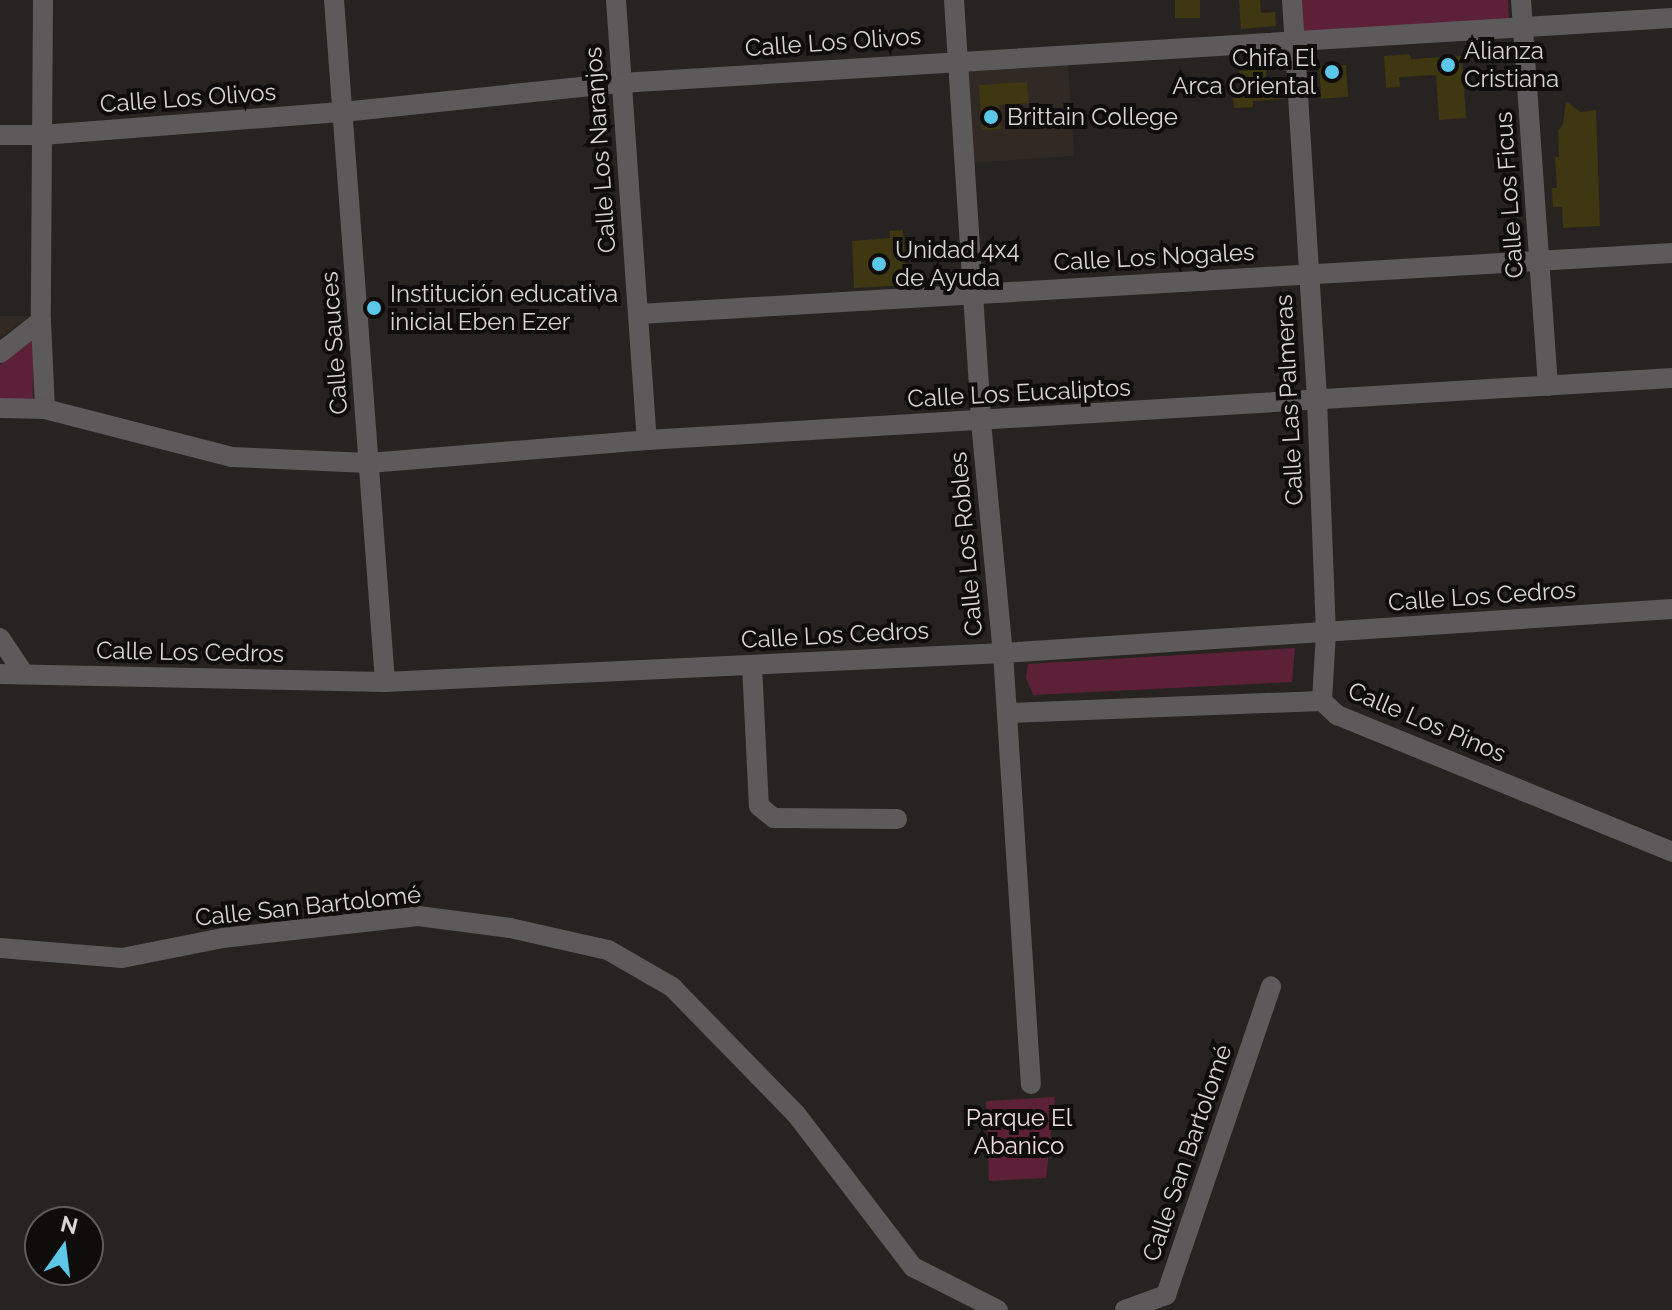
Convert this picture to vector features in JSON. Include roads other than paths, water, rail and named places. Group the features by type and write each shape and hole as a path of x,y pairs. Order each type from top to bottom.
{"street":[{"path":"43,0 41,321 45,409"},
{"name":"Calle Sauces","path":"334,0 385,682"},
{"name":"Calle Los Naranjos","path":"616,0 647,440"},
{"name":"Calle Los Robles","path":"954,0 981,422 1003,653 1031,1084"},
{"name":"Calle Las Palmeras","path":"1292,0 1317,400 1326,633 1322,701"},
{"name":"Calle Los Ficus","path":"1521,0 1548,386"},
{"name":"Calle Los Olivos","path":"0,135 42,135 343,112 621,83 957,59 1672,18"},
{"name":"Calle Los Nogales","path":"639,314 1672,253"},
{"path":"0,353 41,321"},
{"name":"Calle Los Eucaliptos","path":"0,408 45,409 232,457 369,463 647,440 1672,378"},
{"name":"Calle Los Cedros","path":"0,674 385,682 1003,653 1672,609"},
{"path":"0,638 24,674"},
{"path":"752,665 759,806 774,818 897,819"},
{"name":"Calle Los Pinos","path":"1007,713 1322,701 1337,715 1672,852"},
{"name":"Calle San Bartolomé","path":"0,948 122,958 223,938 418,916 510,928 608,950 672,987 796,1114 913,1267 998,1310"},
{"name":"Calle San Bartolomé","path":"1125,1310 1166,1295 1271,986"}],"place":[{"name":"Alianza Cristiana","path":"1448,65"},
{"name":"Chifa El Arca Oriental","path":"1332,72"},
{"name":"Brittain College","path":"991,117"},
{"name":"Unidad 4x4 de Ayuda","path":"879,264"},
{"name":"Institución educativa inicial Eben Ezer","path":"374,308"}],"park label":[{"name":"Parque El Abanico","path":"1019,1132"}]}
